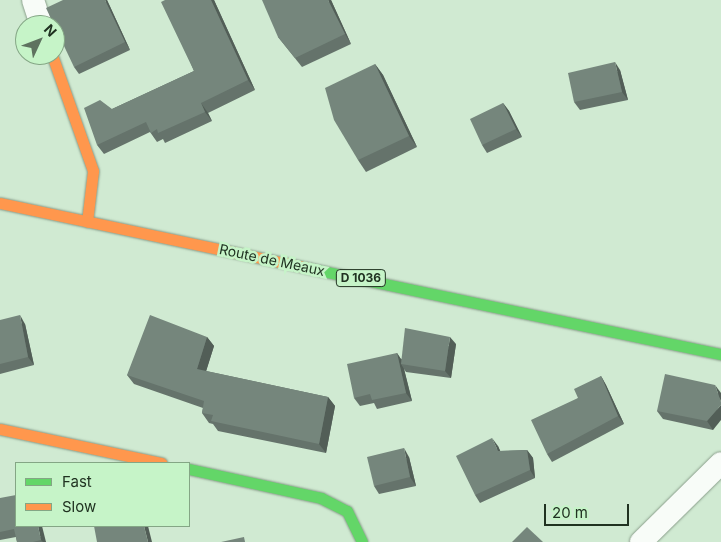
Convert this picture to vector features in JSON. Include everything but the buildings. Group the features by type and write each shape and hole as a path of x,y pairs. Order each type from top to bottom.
{"main road":[{"path":"56,65 93,171 87,222"},
{"name":"Route de Meaux","path":"0,203 721,354"},
{"path":"0,429 156,462"},
{"path":"190,469 321,498 347,511 362,542"}],"street":[{"path":"33,0 38,15"},
{"path":"641,542 721,463"}],"traffic: fast":[{"path":"308,268 721,354"},
{"path":"190,469 321,498 347,511 362,542"}],"traffic: slow":[{"path":"56,65 93,171 87,222"},
{"path":"0,203 308,268"},
{"path":"0,429 156,462"}]}
